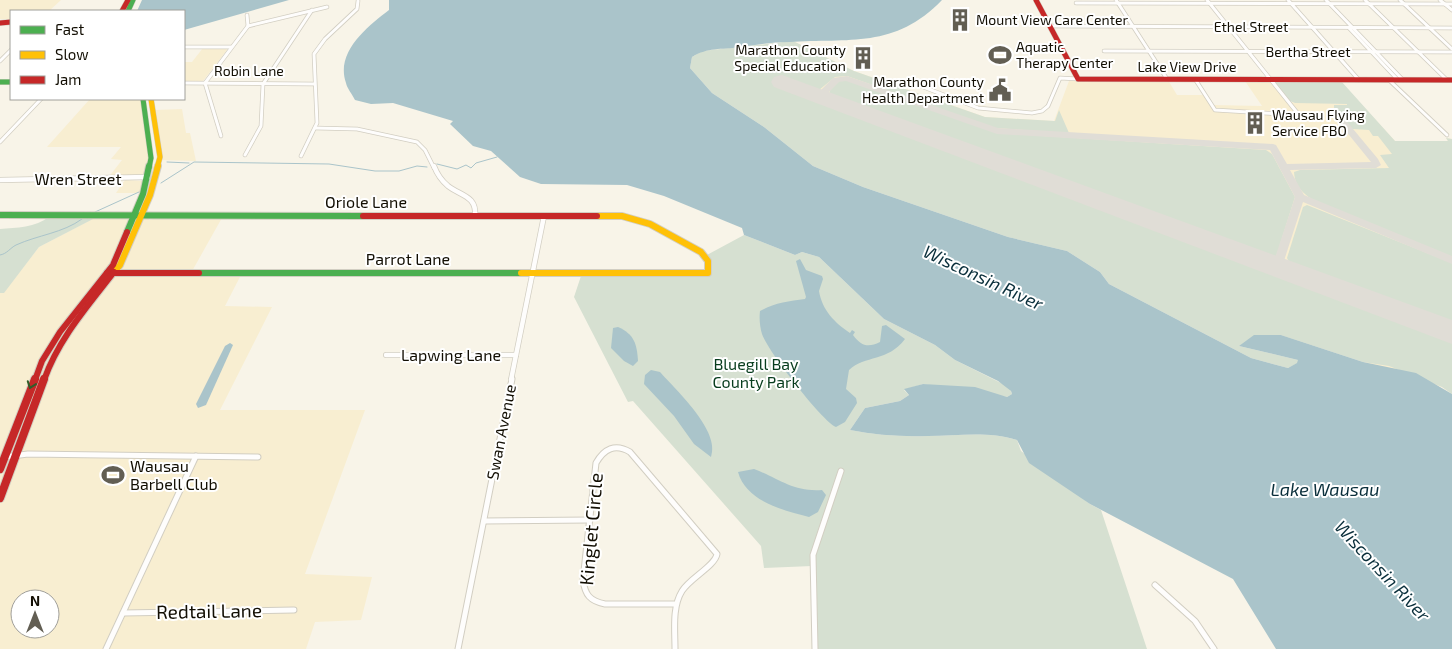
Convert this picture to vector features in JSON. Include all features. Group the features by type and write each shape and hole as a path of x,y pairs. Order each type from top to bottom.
{"street":[{"path":"127,5 133,0"},
{"path":"1036,0 1078,79"},
{"path":"1195,79 1215,110 1299,115 1207,0"},
{"path":"1322,0 1401,80"},
{"path":"1440,0 1452,10"},
{"path":"301,156 317,123 314,54 357,8 358,2"},
{"path":"1117,2 1167,79"},
{"path":"1288,2 1357,80"},
{"path":"1076,3 1210,4 1288,2 1452,5"},
{"path":"1366,3 1447,80"},
{"path":"1405,3 1452,50"},
{"path":"221,136 205,83 248,26 327,6"},
{"path":"245,155 261,126 262,84 312,10"},
{"path":"247,15 248,26"},
{"name":"Ethel Street","path":"1050,26 1452,28"},
{"path":"1431,28 1452,45"},
{"path":"185,47 231,47"},
{"name":"Bertha Street","path":"1104,51 1416,52 1452,50"},
{"path":"0,61 10,51"},
{"name":"Lake View Drive","path":"918,85 981,108 1032,113 1044,110 1049,106 1060,78 1447,80"},
{"path":"1389,80 1447,135"},
{"name":"Robin Lane","path":"185,83 314,84"},
{"path":"0,142 40,100"},
{"path":"143,100 151,153 152,176"},
{"path":"0,498 48,367 59,345 127,252 160,152 151,100"},
{"path":"315,128 358,128 417,142 424,147 435,173 444,183 474,199 477,206 475,216"},
{"name":"Wren Street","path":"0,180 152,176"},
{"name":"Oriole Lane","path":"0,216 613,216 639,219 702,252 708,261 708,273"},
{"name":"Swan Avenue","path":"458,649 544,216"},
{"path":"0,468 42,361 60,332 111,273"},
{"name":"Parrot Lane","path":"111,273 708,273"},
{"name":"Lapwing Lane","path":"386,355 516,356"},
{"name":"Kinglet Circle","path":"675,649 676,604 686,585 716,559 717,554 636,459 623,448 607,449 600,454 596,463 584,589 595,602 604,604 676,604"},
{"path":"4,458 67,454 258,457"},
{"path":"106,649 196,456"},
{"path":"815,649 813,555 841,470"},
{"path":"484,521 590,520"},
{"path":"1155,585 1195,621 1214,649"},
{"name":"Redtail Lane","path":"123,613 294,610"}],"shaded area":[{"path":"0,0 61,0 50,10 10,10 10,19 0,19"},
{"path":"793,41 854,71 985,117 1054,121 1069,81 1168,80 1177,95 1205,95 1211,105 1262,106 1245,81 1269,81 1287,102 1361,104 1395,141 1448,141 1446,138 1452,139 1452,394 1442,387 1281,335 692,57"},
{"path":"203,48 226,48 227,50 203,81 185,82 185,62 192,62"},
{"path":"89,100 141,100 149,155 148,172 142,177 108,178 122,160 111,159 121,147 47,147"},
{"path":"182,109 186,133 190,133 196,161 162,160 155,110"},
{"path":"125,180 144,181 141,193 116,193"},
{"path":"148,215 149,220 173,215 223,216 191,273 242,273 225,306 272,307 220,410 365,410 305,574 372,577 361,620 315,622 306,649 0,649 0,293 4,292 39,247 98,216"}],"green space":[{"path":"793,41 854,71 985,117 1055,121 1059,110 1069,133 994,128 847,76 835,77 819,90 787,80 779,86 1452,340 1452,394 1442,387 1389,366 1363,362 1281,335 1239,346 1298,360 1298,363 1288,368 1251,358 1109,284 1100,272 1067,251 1008,237 863,187 813,166 764,127 712,93 690,68 692,57 702,51"},
{"path":"846,80 997,133 1266,150 1272,154 1295,197 1276,257 1267,258 829,95 830,89 839,81"},
{"path":"1341,81 1395,141 1448,141 1446,138 1452,139 1452,258 1321,204 1299,188 1294,172 1300,170 1389,168 1380,155 1392,154 1378,136 1373,136 1369,130 1352,129 1334,108 1334,105 1347,104 1295,103 1290,101 1275,82"},
{"path":"1307,205 1452,263 1452,327 1291,266 1287,258 1303,207"},
{"path":"49,217 95,218 39,247 4,293 0,293 0,229 32,225"},
{"name":"Bluegill Bay County Park","path":"744,235 795,255 802,252 819,257 884,319 935,345 955,360 1009,387 1012,394 1007,397 923,384 904,390 909,395 900,401 865,408 850,430 898,436 984,435 1017,440 1021,451 1090,504 1101,510 1147,649 815,649 812,566 764,568 761,546 633,401 628,402 574,297 582,273 708,273 705,256"}],"water":[{"path":"142,0 289,0 185,30 185,10 137,10"},
{"name":"Lake Wausau","path":"389,0 942,0 924,16 907,27 889,34 851,40 776,42 709,50 692,57 690,68 712,93 764,127 813,166 863,187 1008,237 1067,251 1100,272 1109,284 1251,358 1288,368 1297,363 1298,360 1239,346 1254,335 1281,335 1363,362 1416,373 1452,394 1452,649 1276,649 1233,579 1090,504 1029,463 1017,440 984,435 898,436 850,430 865,408 900,401 909,395 904,389 923,384 975,387 1007,397 1012,394 1011,391 998,381 955,360 935,345 884,319 819,257 802,252 795,255 744,235 742,228 664,196 627,185 541,184 520,177 491,151 473,146 450,124 453,121 393,103 371,104 355,100 346,83 345,61 349,50 363,32 389,10"},
{"path":"800,259 806,270 822,276 823,279 819,291 826,310 839,325 850,333 852,330 855,332 853,335 859,342 865,345 872,345 880,342 882,326 886,325 905,339 884,355 855,365 849,370 846,389 856,398 857,403 845,422 836,427 819,412 796,384 762,334 760,311 776,304 805,299 796,261"},
{"path":"618,327 628,333 634,340 638,361 633,366 624,361 611,348 613,328"},
{"path":"230,343 233,345 206,405 198,408 196,404 225,346"},
{"path":"651,370 660,372 686,400 703,423 712,447 711,457 694,444 674,416 644,384 645,375"},
{"path":"754,469 795,487 822,490 826,495 818,512 809,517 766,503 757,497 742,482 738,472"}],"waterway":[{"path":"437,164 457,169 466,165 471,168 476,163 497,157"},
{"path":"167,162 189,163"},
{"path":"161,183 194,162 329,164 375,171 399,171 417,166 427,167"},
{"path":"95,212 139,192"},
{"path":"0,255 16,245 67,228 82,219"}],"taxiway":[{"path":"819,97 836,80 847,78 997,131 1273,147 1284,167"},
{"path":"1284,167 1376,165 1375,161 1336,114"},
{"path":"1284,167 1300,197"},
{"path":"1277,267 1300,197"},
{"path":"1300,197 1452,260"}],"runway":[{"path":"782,82 1452,332"}],"traffic: fast":[{"path":"128,10 133,0"},
{"path":"0,82 10,82"},
{"path":"127,232 143,194 151,158 143,100"},
{"path":"0,215 363,216"},
{"path":"199,273 521,273"}],"traffic: slow":[{"path":"114,272 120,265 150,195 160,157 151,100"},
{"path":"521,273 708,273 708,261 701,252 650,224 622,216 597,216"}],"traffic: jam":[{"path":"123,10 128,0"},
{"path":"1036,0 1078,79 1452,80"},
{"path":"0,23 10,22"},
{"path":"363,216 597,216"},
{"path":"0,469 42,361 60,332 113,265 127,232"},
{"path":"0,498 52,358 67,332 114,272"},
{"path":"107,273 199,273"}],"place":[{"name":"Mount View Care Center","path":"960,20"},
{"name":"Aquatic Therapy Center","path":"1000,55"},
{"name":"Marathon County Special Education","path":"863,58"},
{"name":"Marathon County Health Department","path":"1000,90"},
{"name":"Wausau Flying Service FBO","path":"1255,123"},
{"name":"Wausau Barbell Club","path":"113,475"}],"water label":[{"name":"Wisconsin River","path":"983,278"},
{"name":"Wisconsin River","path":"1382,571"}]}
